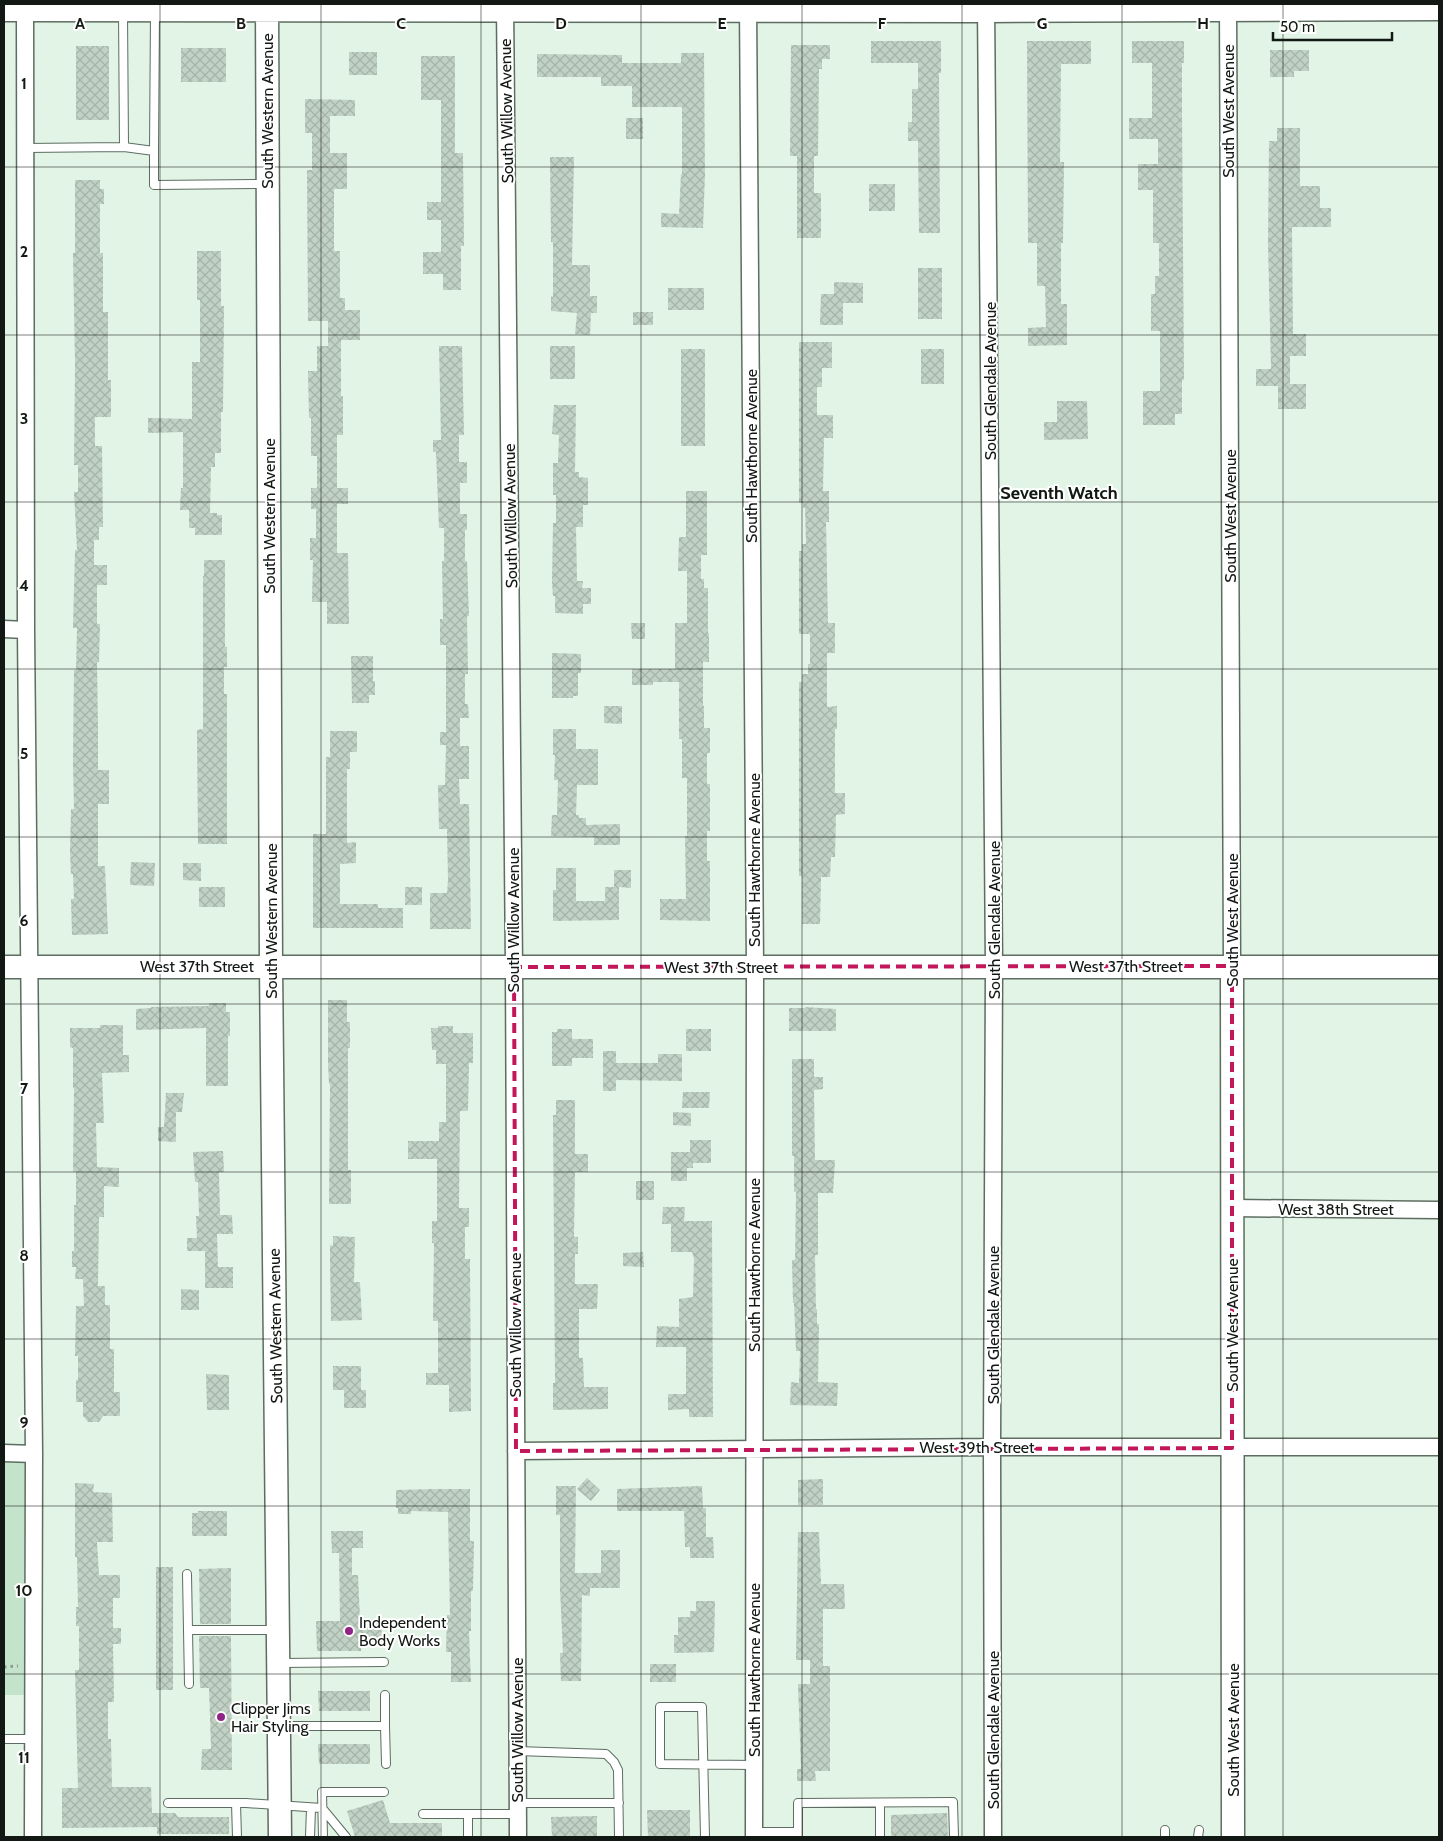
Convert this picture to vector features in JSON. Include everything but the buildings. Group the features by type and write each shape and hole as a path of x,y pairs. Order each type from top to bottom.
{"street":[{"path":"33,1837 34,1454 28,967 29,796 26,630 25,148 18,8 123,10 267,7 1228,7 1439,9"},
{"name":"South Western Avenue","path":"267,7 271,966 280,1837"},
{"name":"South Willow Avenue","path":"505,7 514,967 518,1837"},
{"name":"South Hawthorne Avenue","path":"748,7 755,967 754,1835"},
{"name":"South West Avenue","path":"1228,7 1233,1208 1233,1837"},
{"name":"South Glendale Avenue","path":"986,8 994,966 993,1837"},
{"path":"4,629 26,630"},
{"name":"West 37th Street","path":"4,966 1439,967"},
{"name":"West 38th Street","path":"1233,1208 1439,1210"},
{"name":"West 39th Street","path":"516,1451 1439,1446"},
{"path":"4,1453 34,1454"}],"lane":[{"path":"123,10 124,148"},
{"path":"155,10 154,185 268,184"},
{"path":"25,148 124,148 154,151"},
{"path":"188,1574 189,1684"},
{"path":"188,1630 278,1630"},
{"path":"278,1663 384,1662"},
{"path":"386,1694 386,1764"},
{"path":"705,1837 704,1764 702,1707 660,1707 660,1764 704,1764 754,1765"},
{"path":"279,1726 386,1726"},
{"path":"4,1739 33,1739"},
{"path":"517,1750 606,1754 614,1762 618,1770 619,1837"},
{"path":"322,1837 322,1792 384,1792"},
{"path":"754,1835 798,1835 798,1803 953,1802 954,1837"},
{"path":"168,1803 279,1804 322,1808"},
{"path":"236,1803 237,1837"},
{"path":"423,1814 468,1814 518,1808 619,1803"},
{"path":"880,1803 880,1837"},
{"path":"310,1837 311,1808"},
{"path":"322,1808 346,1837"},
{"path":"468,1814 468,1837"}],"highlighted area":[{"path":"1232,966 1232,1448 516,1451 514,967"}],"green space":[{"path":"4,1453 34,1454 33,1695 4,1695"}],"place":[{"name":"Independent Body Works","path":"349,1631"},
{"name":"Clipper Jims Hair Styling","path":"221,1717"}],"district":[{"name":"Seventh Watch","path":"1059,493"}]}
